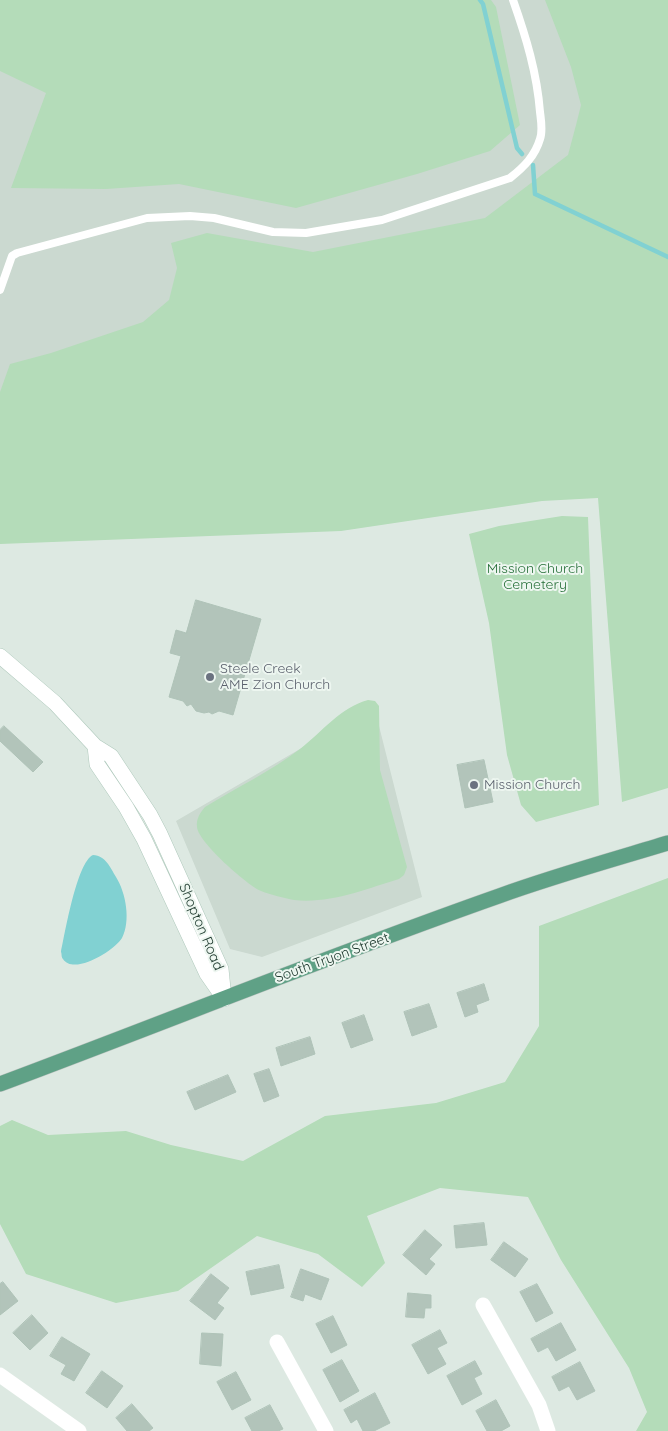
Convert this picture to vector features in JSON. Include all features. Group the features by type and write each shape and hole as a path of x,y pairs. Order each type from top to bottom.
{"main road":[{"name":"South Tryon Street","path":"0,1084 500,895 668,843"}],"street":[{"name":"Shopton Road","path":"0,656 55,704 95,746 111,756 150,815 221,969 224,998"},
{"path":"483,1305 539,1405 548,1431"},
{"path":"277,1342 326,1431"},
{"path":"0,1375 80,1431"}],"lane":[{"path":"0,290 12,256 16,252 147,218 190,216 214,218 273,232 306,233 382,220 510,178 526,165 536,151 541,137 537,85 528,41 514,0"}],"shaded area":[{"path":"0,0 668,0 668,453 0,525"},
{"path":"374,706 422,897 262,957 230,949 176,821"}],"green space":[{"path":"0,0 491,0 496,7 520,125 490,151 296,208 179,184 106,189 11,188 46,93 0,71"},
{"path":"545,0 668,0 668,788 622,802 598,498 542,501 341,531 0,544 0,392 10,364 51,353 143,322 169,300 177,268 171,243 207,233 313,252 485,218 568,155 581,105 571,67"},
{"name":"Mission Church Cemetery","path":"562,516 588,517 599,805 536,822 521,805 507,755 489,623 469,534 499,526"},
{"path":"368,700 375,701 379,706 380,770 407,867 404,875 399,879 361,891 321,900 294,900 269,894 254,887 224,862 199,834 197,821 200,814 205,807 289,757 340,714 358,703"},
{"path":"668,878 668,1431 636,1431 647,1412 629,1368 561,1260 528,1197 440,1188 367,1216 385,1263 362,1287 318,1254 257,1236 178,1291 116,1303 26,1274 0,1224 0,1126 12,1120 48,1135 126,1131 171,1145 243,1161 325,1116 436,1103 505,1082 539,1026 539,926"}],"water":[{"path":"93,855 101,857 112,869 122,891 127,915 125,931 122,938 111,949 94,959 76,965 68,963 62,958 61,952 77,884 87,860"}],"building":[{"name":"Steele Creek AME Zion Church","path":"196,600 261,619 233,715 219,711 212,714 196,711 191,704 187,706 183,701 169,697 181,656 170,653 176,630 186,633"},
{"path":"4,726 43,762 33,772 0,741 0,730"},
{"path":"484,760 493,802 465,808 457,765"},
{"path":"484,984 489,1000 476,1005 478,1012 465,1017 457,993"},
{"path":"429,1004 437,1027 412,1036 404,1012"},
{"path":"364,1015 373,1040 351,1048 342,1023"},
{"path":"310,1037 315,1054 281,1066 276,1048"},
{"path":"269,1069 279,1096 264,1102 254,1074"},
{"path":"228,1075 236,1092 195,1110 187,1092"},
{"path":"484,1223 487,1245 456,1248 454,1226"},
{"path":"425,1230 442,1245 429,1259 435,1264 426,1275 403,1255"},
{"path":"504,1242 528,1259 515,1277 491,1260"},
{"path":"279,1265 284,1288 251,1295 246,1272"},
{"path":"301,1269 329,1279 321,1300 305,1294 303,1301 291,1297"},
{"path":"211,1274 229,1288 217,1303 224,1308 215,1320 190,1301"},
{"path":"3,1282 18,1301 0,1315 0,1284"},
{"path":"537,1284 553,1313 536,1322 520,1292"},
{"path":"408,1293 431,1295 431,1308 425,1308 424,1318 406,1317"},
{"path":"32,1315 48,1333 30,1350 13,1333"},
{"path":"333,1316 347,1345 331,1353 316,1324"},
{"path":"561,1323 576,1350 556,1361 548,1347 538,1352 531,1339"},
{"path":"440,1330 447,1343 437,1348 446,1364 428,1374 412,1345"},
{"path":"202,1333 223,1334 221,1366 200,1364"},
{"path":"62,1337 90,1354 74,1381 61,1374 66,1365 50,1356"},
{"path":"342,1360 359,1391 340,1402 323,1370"},
{"path":"475,1361 482,1374 474,1378 482,1394 462,1405 447,1376"},
{"path":"580,1362 595,1391 577,1400 569,1386 559,1391 552,1377"},
{"path":"102,1371 123,1386 107,1408 86,1393"},
{"path":"236,1372 251,1400 232,1410 217,1382"},
{"path":"375,1393 390,1423 374,1431 363,1431 357,1419 351,1423 344,1410"},
{"path":"496,1400 510,1426 501,1431 487,1431 476,1411"},
{"path":"132,1404 153,1428 149,1431 127,1431 116,1418"},
{"path":"270,1405 283,1429 278,1431 252,1431 245,1418"}],"waterway":[{"path":"480,0 483,4 517,148 522,154"},
{"path":"533,165 535,194 668,257"}],"place":[{"name":"Steele Creek AME Zion Church","path":"210,677"},
{"name":"Mission Church","path":"474,785"}]}
